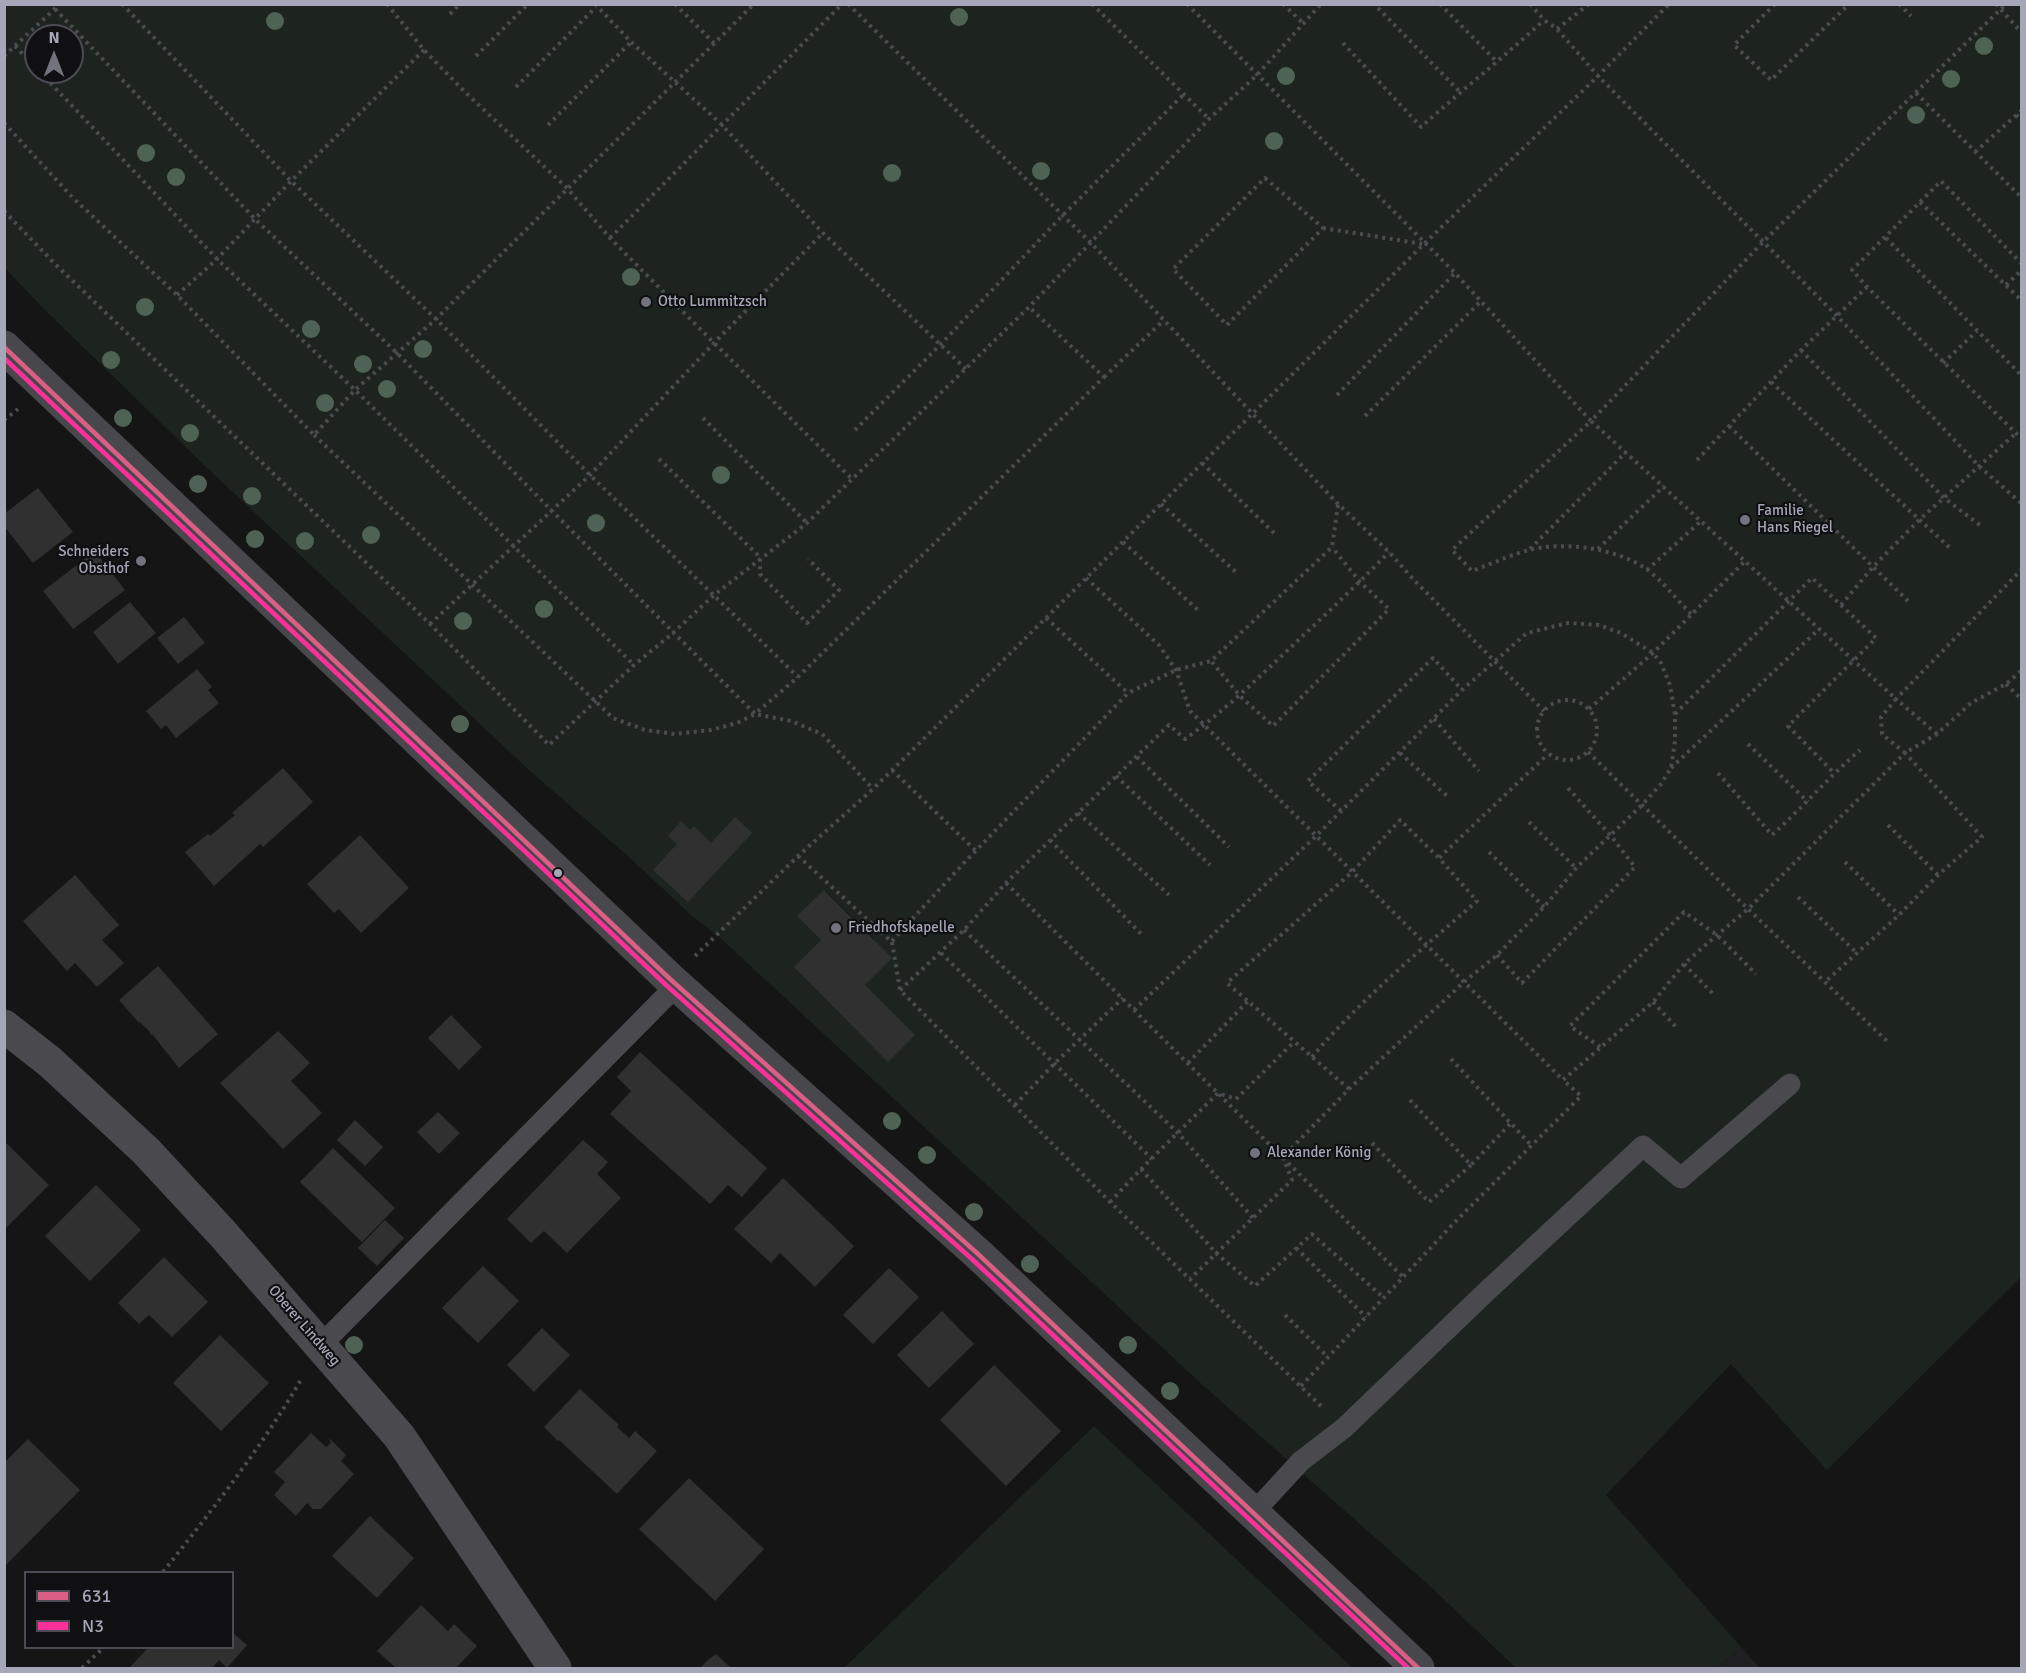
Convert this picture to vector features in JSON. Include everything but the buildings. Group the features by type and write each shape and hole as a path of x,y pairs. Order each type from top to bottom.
{"street":[{"path":"4,347 674,982 978,1254 1418,1668"},
{"name":"Oberer Lindweg","path":"4,1026 50,1062 146,1151 321,1345 399,1436 555,1668"}],"lane":[{"path":"321,1345 674,982"},
{"path":"1254,1512 1301,1461 1344,1428 1486,1292 1644,1146 1681,1178 1790,1084"}],"path":[{"path":"4,56 60,4"},
{"path":"122,4 291,181 436,319 590,474 798,677"},
{"path":"387,4 424,50 465,92 567,188 610,238 851,478"},
{"path":"450,14 460,4"},
{"path":"476,56 528,4"},
{"path":"675,4 714,43"},
{"path":"314,435 355,390 436,319 753,4"},
{"path":"610,238 842,4"},
{"path":"848,4 1091,243 1338,504 1389,552 1544,711"},
{"path":"1092,4 1209,119"},
{"path":"1186,4 1455,273 1591,421 1937,734"},
{"path":"1283,4 1304,24"},
{"path":"4,211 55,264 430,624 549,746 633,665 760,557 807,523 1029,308 1209,119 1257,75 1321,4"},
{"path":"1440,4 1498,63"},
{"path":"1530,4 1544,20 1557,29 1598,76 1837,316 1979,466 2022,504"},
{"path":"1557,29 1589,4"},
{"path":"674,982 798,856 873,789 1669,4"},
{"path":"1775,4 1734,45 1771,81 1849,4"},
{"path":"1899,4 1911,15"},
{"path":"1996,4 2022,33"},
{"path":"1691,614 1647,570 1628,558 1598,550 1566,547 1530,550 1472,571 1452,550 1591,421 1764,241 2006,4"},
{"path":"516,87 595,6 721,124 823,233 966,369"},
{"path":"1378,8 1460,92"},
{"path":"55,9 255,219 397,353 755,714 791,721 822,734 873,789"},
{"path":"1343,43 1421,128 1460,92 1498,63 1544,20"},
{"path":"548,125 631,42"},
{"path":"15,46 24,55"},
{"path":"177,295 217,259 291,181 424,50"},
{"path":"51,84 217,259 355,390 633,665"},
{"path":"1916,93 2022,198"},
{"path":"855,430 941,344 1063,215 1184,95"},
{"path":"1976,152 2022,110"},
{"path":"2016,115 2022,121"},
{"path":"4,123 73,198 177,295 314,435 474,585 594,702 613,718 645,730 675,734 711,730 737,723 755,714 798,677 1164,320"},
{"path":"1323,228 1227,325 1173,269 1265,178 1323,228 1424,244"},
{"path":"2022,264 1941,181 1852,270 2022,439"},
{"path":"1920,202 2022,301"},
{"path":"430,624 590,474 714,343 823,233"},
{"path":"1886,238 2022,376"},
{"path":"2006,285 2022,270"},
{"path":"1337,395 1455,273"},
{"path":"1696,460 1801,350 1867,287"},
{"path":"1365,416 1481,301"},
{"path":"1029,308 1104,377"},
{"path":"1943,363 1977,331"},
{"path":"1801,350 1943,497 1981,526"},
{"path":"1771,382 1951,549"},
{"path":"703,418 807,523"},
{"path":"1729,426 1908,601"},
{"path":"1842,605 1873,567 1920,519 2015,434"},
{"path":"1530,550 1626,452"},
{"path":"659,459 760,557 760,574 807,623 839,590 808,559"},
{"path":"1202,463 1276,535"},
{"path":"1598,550 1664,486"},
{"path":"1161,504 1238,574"},
{"path":"892,942 1128,693 1176,670 1211,661 1332,547 1338,504"},
{"path":"1647,570 1701,521"},
{"path":"1123,542 1198,610"},
{"path":"1211,661 1240,696 1273,726 1389,609 1360,582 1332,547"},
{"path":"900,990 941,953 1006,883 1169,725 1185,739 1205,725 1240,696 1389,552"},
{"path":"1589,709 1653,653 1745,561"},
{"path":"1825,982 1899,915 1938,875 1982,837 1905,753 1882,734 1881,717 2022,568"},
{"path":"798,856 892,942 900,990 1110,1202 1300,1386 1403,1277 1581,1096 1190,711 1176,670 1159,645 1086,578"},
{"path":"1675,715 1812,578 1876,638 1788,726 1834,773"},
{"path":"1046,618 1128,693"},
{"path":"1134,1010 1316,836 1462,690 1527,633 1568,623 1599,625 1622,633 1653,653 1661,663 1670,686 1675,715 1675,741 1671,768"},
{"path":"1283,1157 1349,1089 1464,982 1497,955 1544,907 1576,868 1642,806 1671,768 1820,629"},
{"path":"1341,811 1308,781 1432,658 1462,690"},
{"path":"1563,1080 1653,1002 1684,964 1748,909 1905,753 1937,734 1971,703 2006,684 2022,670"},
{"path":"2006,684 2022,700"},
{"path":"1564,700 1580,703 1589,709 1596,720 1598,729 1595,743 1588,752 1570,760 1557,758 1548,753 1538,737 1539,720 1544,711 1564,700"},
{"path":"1434,720 1479,771"},
{"path":"1748,744 1809,802"},
{"path":"1718,773 1772,835 1809,802 1834,773 1860,750"},
{"path":"1588,752 1889,1043"},
{"path":"1400,753 1448,797"},
{"path":"1439,858 1548,753"},
{"path":"1137,757 1229,847"},
{"path":"892,770 976,851"},
{"path":"1116,776 1210,866"},
{"path":"1497,955 1522,983 1635,867 1567,787"},
{"path":"1078,813 1169,895"},
{"path":"1312,1057 1330,1036 1426,945 1477,901 1439,858 1400,820 1352,872 1227,983 1294,1042 1349,1089"},
{"path":"1529,822 1576,868"},
{"path":"1888,825 1938,875"},
{"path":"1050,840 1144,937"},
{"path":"1490,852 1544,907"},
{"path":"1845,862 1899,915"},
{"path":"1006,883 1403,1277"},
{"path":"1798,897 1857,953"},
{"path":"1600,1047 1570,1026 1684,912 1717,935 1756,974"},
{"path":"964,930 1178,1133 1253,1218"},
{"path":"941,953 1152,1159"},
{"path":"1684,964 1714,995"},
{"path":"1015,1106 1054,1064 1081,1041 1123,998"},
{"path":"1188,1063 1248,1001"},
{"path":"1653,1002 1677,1028"},
{"path":"1218,1093 1236,1099 1294,1042"},
{"path":"1451,1059 1531,1145"},
{"path":"1110,1202 1218,1093"},
{"path":"1410,1100 1471,1166"},
{"path":"1372,1143 1429,1202 1471,1166 1511,1123"},
{"path":"1190,1279 1292,1180 1283,1157"},
{"path":"1142,1169 1217,1254 1255,1286 1312,1234 1384,1298"},
{"path":"1296,1248 1366,1317"},
{"path":"1285,1315 1328,1357"},
{"path":"164,1571 210,1513 283,1410 321,1345"},
{"path":"82,1668 101,1649"}],"shaded area":[{"path":"5,5 2021,5 2021,1277 1827,1470 1731,1364 1606,1495 1741,1647 1716,1668 1516,1668 1431,1587 1206,1388 717,935 692,916 629,857 530,771 205,466 5,268","holes":["825,890 874,939 847,966 798,916"]},
{"path":"1094,1426 1345,1661 1353,1668 844,1668"},
{"path":"1741,1647 1760,1668 1716,1668"}],"transit line":[{"name":"631","path":"4,347 670,979 978,1254 1418,1668"},
{"name":"N3","path":"4,358 665,984 973,1260 1408,1668"}],"place":[{"name":"Otto Lummitzsch","path":"646,302"},
{"name":"Familie Hans Riegel","path":"1745,520"},
{"name":"Schneiders Obsthof","path":"141,561"},
{"name":"Friedhofskapelle","path":"836,928"},
{"name":"Alexander König","path":"1255,1153"}]}
